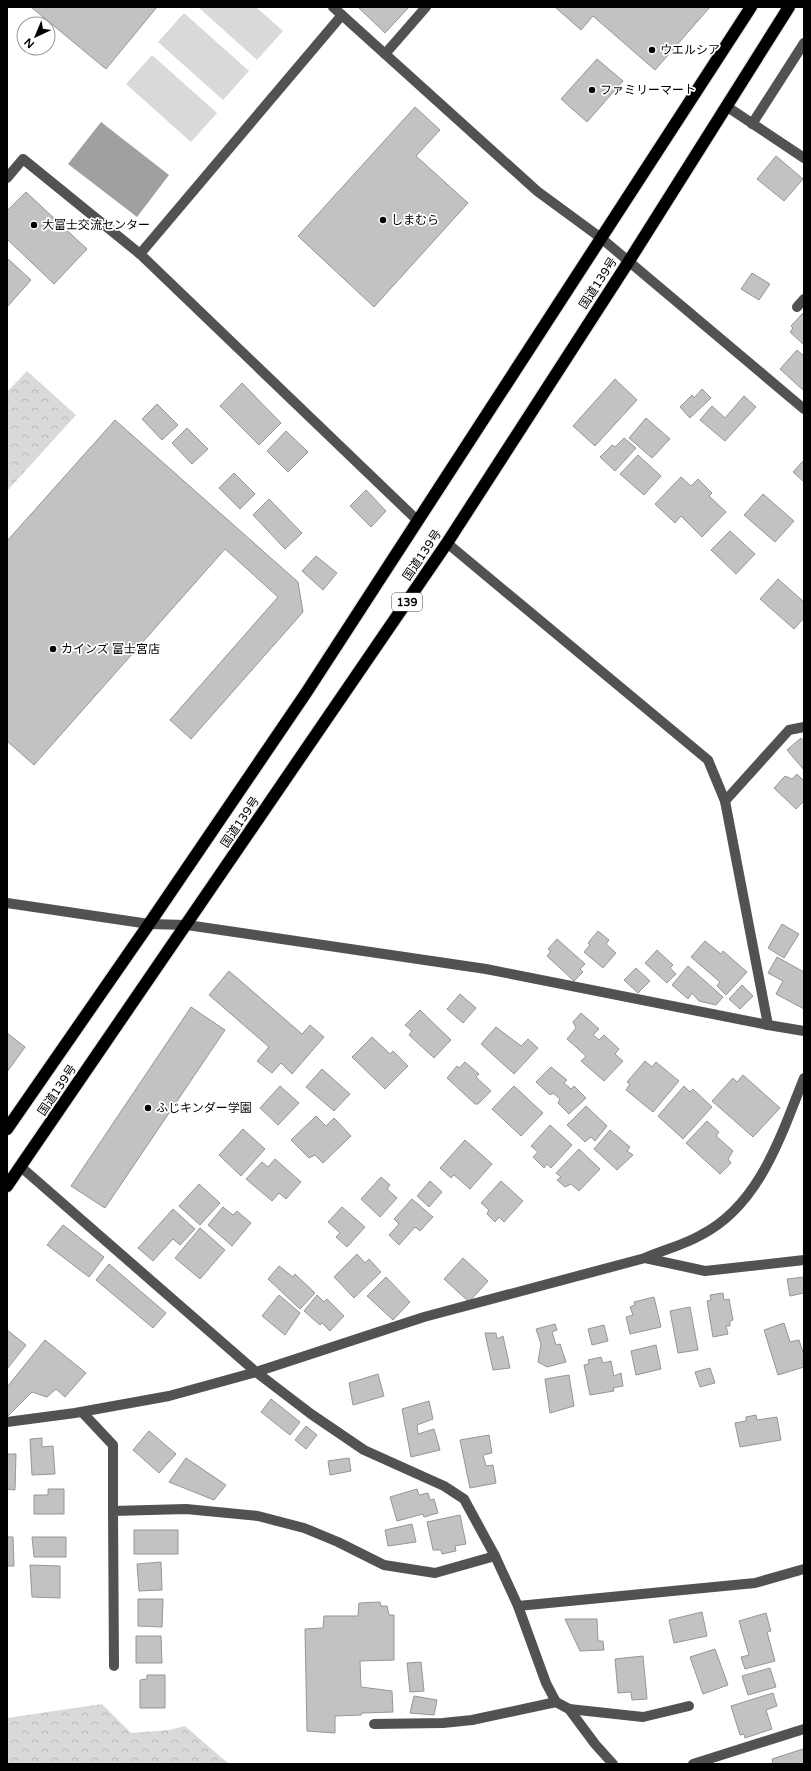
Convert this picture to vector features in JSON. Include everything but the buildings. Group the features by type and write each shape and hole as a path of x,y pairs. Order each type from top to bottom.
{"highway":[{"name":"国道139号","path":"7,1129 306,693 751,7"},
{"name":"国道139号","path":"7,1186 447,544 629,261 789,7"}],"street":[{"path":"333,7 537,192 601,238 804,409"},
{"path":"385,54 426,7"},
{"path":"140,254 342,16"},
{"path":"752,124 804,43"},
{"path":"726,106 804,158"},
{"path":"7,178 23,159 140,254 417,520"},
{"path":"797,307 804,299"},
{"path":"447,544 708,760 725,801 768,1025"},
{"path":"725,801 789,730 804,727"},
{"path":"7,903 149,924 187,925 486,969 804,1031"},
{"path":"7,1422 82,1412 169,1396 256,1372 424,1317 645,1258 702,1235 729,1216 753,1188 777,1145 804,1078"},
{"path":"21,1167 256,1372 311,1414 364,1450 444,1486 464,1499 495,1556 518,1606 546,1683 556,1702 568,1709 595,1744 613,1764"},
{"path":"645,1258 705,1271 804,1260"},
{"path":"82,1412 113,1445 114,1666"},
{"path":"113,1510 186,1509 258,1516 304,1528 338,1542 384,1565 435,1574 495,1556"},
{"path":"518,1606 755,1583 804,1568"},
{"path":"374,1724 443,1723 472,1720 556,1702"},
{"path":"568,1709 643,1717 689,1706"},
{"path":"693,1764 804,1729"}],"green space":[{"path":"198,7 256,7 283,31 257,60"},
{"path":"184,13 249,71 223,100 158,42"},
{"path":"152,55 217,113 191,142 126,84"},
{"path":"27,371 76,415 7,491 7,392"},
{"path":"102,1704 131,1733 169,1730 185,1726 229,1764 7,1764 7,1718"}],"shaded area":[{"path":"101,122 169,175 137,217 68,164"}],"place":[{"name":"ウエルシア","path":"652,50"},
{"name":"ファミリーマート","path":"592,90"},
{"name":"しまむら","path":"383,220"},
{"name":"大富士交流センター","path":"34,225"},
{"name":"カインズ 富士宮店","path":"53,649"},
{"name":"ふじキンダー学園","path":"148,1108"}]}
